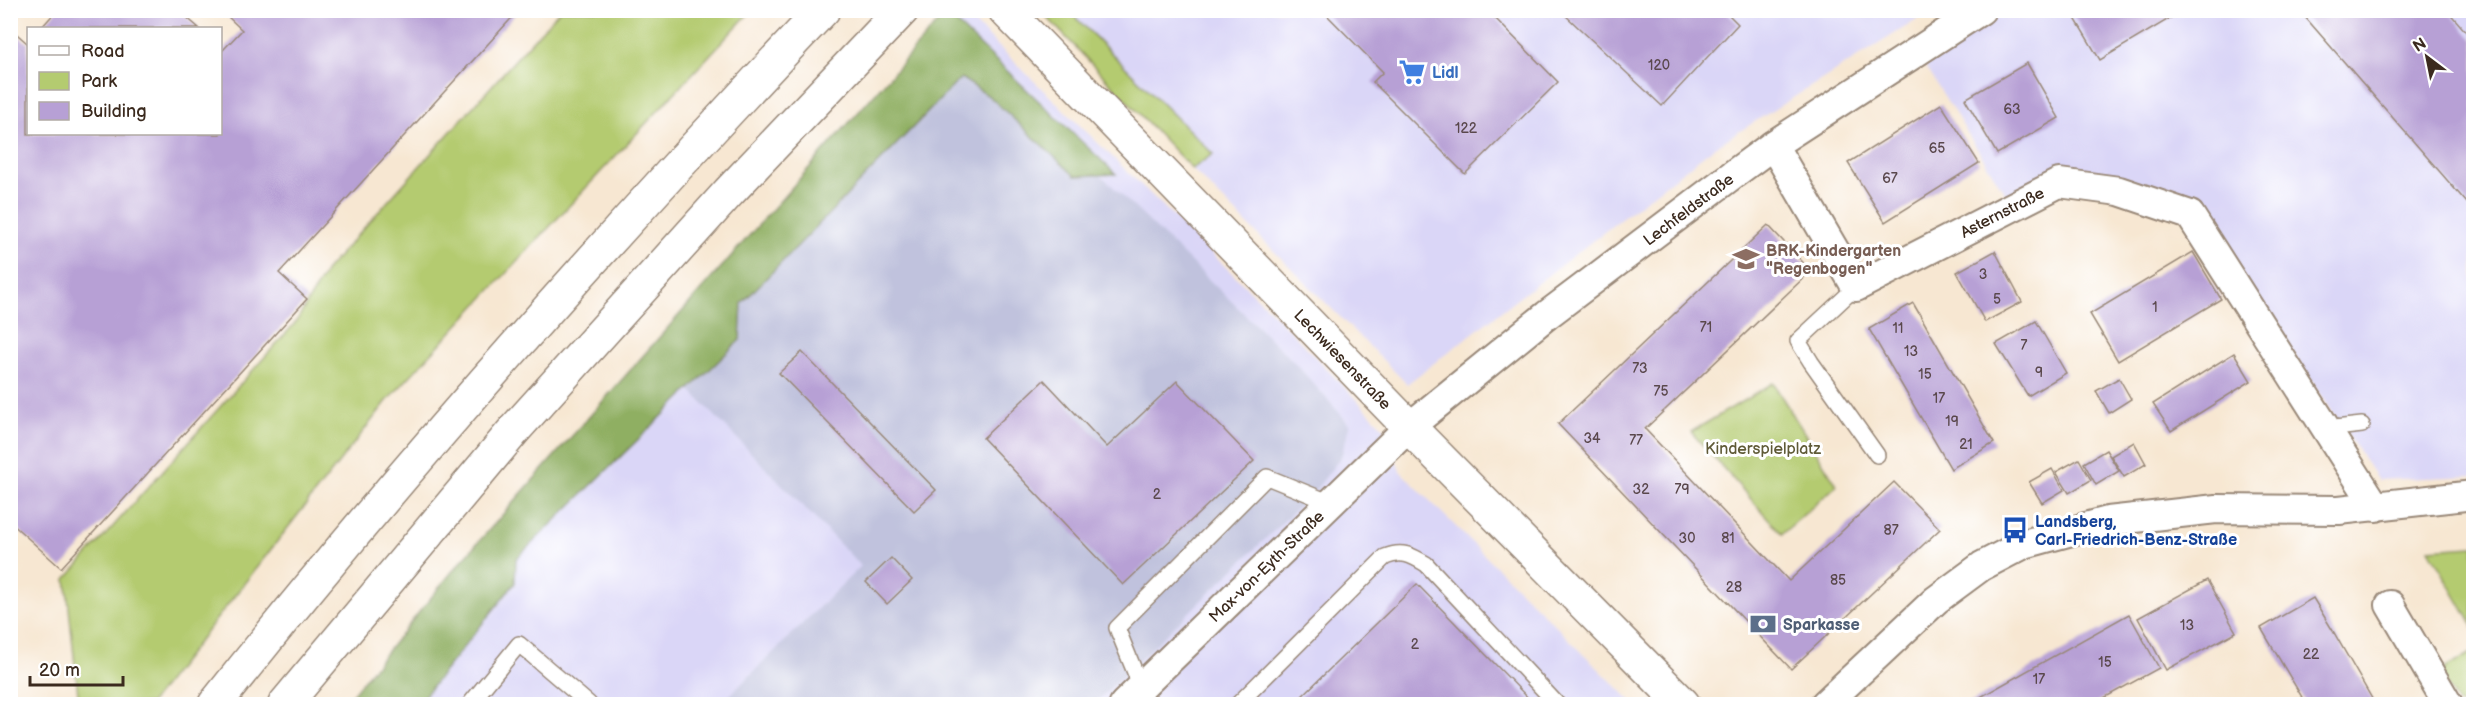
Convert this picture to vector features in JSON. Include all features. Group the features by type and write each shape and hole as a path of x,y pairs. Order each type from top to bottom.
{"main road":[{"path":"215,705 443,429 686,154 823,10"},
{"path":"285,705 515,429 729,192 902,10"},
{"name":"Lechwiesenstraße","path":"1014,19 1409,427 1683,705"}],"street":[{"name":"Lechfeldstraße","path":"1409,427 1547,315 1773,145 1981,10"},
{"path":"1773,145 1856,287"},
{"name":"Asternstraße","path":"1856,287 2059,183 2119,191 2190,215 2376,507"},
{"name":"Max-von-Eyth-Straße","path":"1133,696 1409,427"},
{"path":"1825,705 1936,600 1982,566 2024,544 2108,521 2216,508 2339,510 2474,495"},
{"path":"2390,605 2448,705"}],"lane":[{"path":"1856,287 1798,341 1811,363 1877,455"},
{"path":"2326,429 2362,424"},
{"path":"1133,696 1117,628 1267,477 1331,503"},
{"path":"1238,705 1385,557 1397,552 1410,554 1426,564 1557,705"},
{"path":"470,705 519,644 589,705"}],"shaded area":[{"path":"949,10 962,11 1268,308 1385,429 1400,471 1634,704 344,704 451,573"},
{"path":"1069,11 1931,11 1713,148 1407,384 1192,169 1213,154"},
{"path":"2005,11 2473,11 2473,476 2378,480 2193,204 2118,178 2008,198 1923,62"},
{"path":"980,58 1294,362 1350,425 1341,457 1315,491 1094,704 721,704 861,566 690,390 740,341 742,303"}],"green space":[{"path":"560,10 751,11 387,401 150,704 79,704 66,579 296,322 327,269"},
{"path":"1041,11 1069,11 1213,154 1192,169"},
{"path":"946,13 1116,174 1075,176 989,96 961,78 742,303 740,340 516,559 515,583 418,704 344,704 451,573"},
{"name":"Kinderspielplatz","path":"1773,383 1837,485 1782,534 1691,432"},
{"path":"2474,546 2473,626 2429,549"},
{"path":"2473,652 2473,704 2458,704 2439,672"}],"building":[{"path":"57,10 178,10 198,27 42,27"},
{"path":"231,10 519,10 279,273 307,299 61,568 10,522 10,28 27,43 27,135 222,135 222,49 242,30 227,16"},
{"path":"1322,10 1487,10 1558,82 1465,174 1373,82 1383,72"},
{"path":"1567,10 1724,10 1738,24 1662,106 1564,14"},
{"path":"2070,10 2178,10 2179,13 2100,60"},
{"path":"2312,10 2447,10 2474,41 2474,211 2305,17"},
{"path":"2027,63 2059,118 1997,154 1965,99"},
{"path":"1941,104 1979,163 1885,222 1848,163"},
{"path":"1768,225 1811,271 1645,429 1789,581 1894,482 1940,529 1791,669 1558,424"},
{"path":"1995,251 2022,302 1985,322 1957,272"},
{"path":"2193,252 2221,299 2118,361 2090,314"},
{"path":"1913,303 1994,443 1951,469 1869,329"},
{"path":"2036,321 2066,373 2028,396 1996,344"},
{"path":"802,352 936,490 914,511 779,373"},
{"path":"2234,353 2251,381 2171,431 2153,404"},
{"path":"2119,378 2131,399 2109,413 2096,391"},
{"path":"1044,380 1107,447 1177,381 1254,461 1123,585 983,438"},
{"path":"2134,442 2146,464 2124,477 2111,456"},
{"path":"2106,450 2119,471 2096,485 2084,463"},
{"path":"2079,459 2091,480 2069,493 2056,472"},
{"path":"2052,469 2064,490 2042,503 2029,482"},
{"path":"891,558 912,580 887,604 866,582"},
{"path":"2207,580 2236,632 2166,670 2138,618"},
{"path":"1417,584 1534,704 1294,704"},
{"path":"2313,598 2375,704 2306,704 2261,628"},
{"path":"2129,614 2159,668 2093,704 1968,704"}],"place":[{"name":"Lidl","path":"1412,72"},
{"name":"BRK-Kindergarten \"Regenbogen\"","path":"1746,259"},
{"name":"Landsberg, Carl-Friedrich-Benz-Straße","path":"2015,530"},
{"name":"Sparkasse","path":"1763,624"}]}
